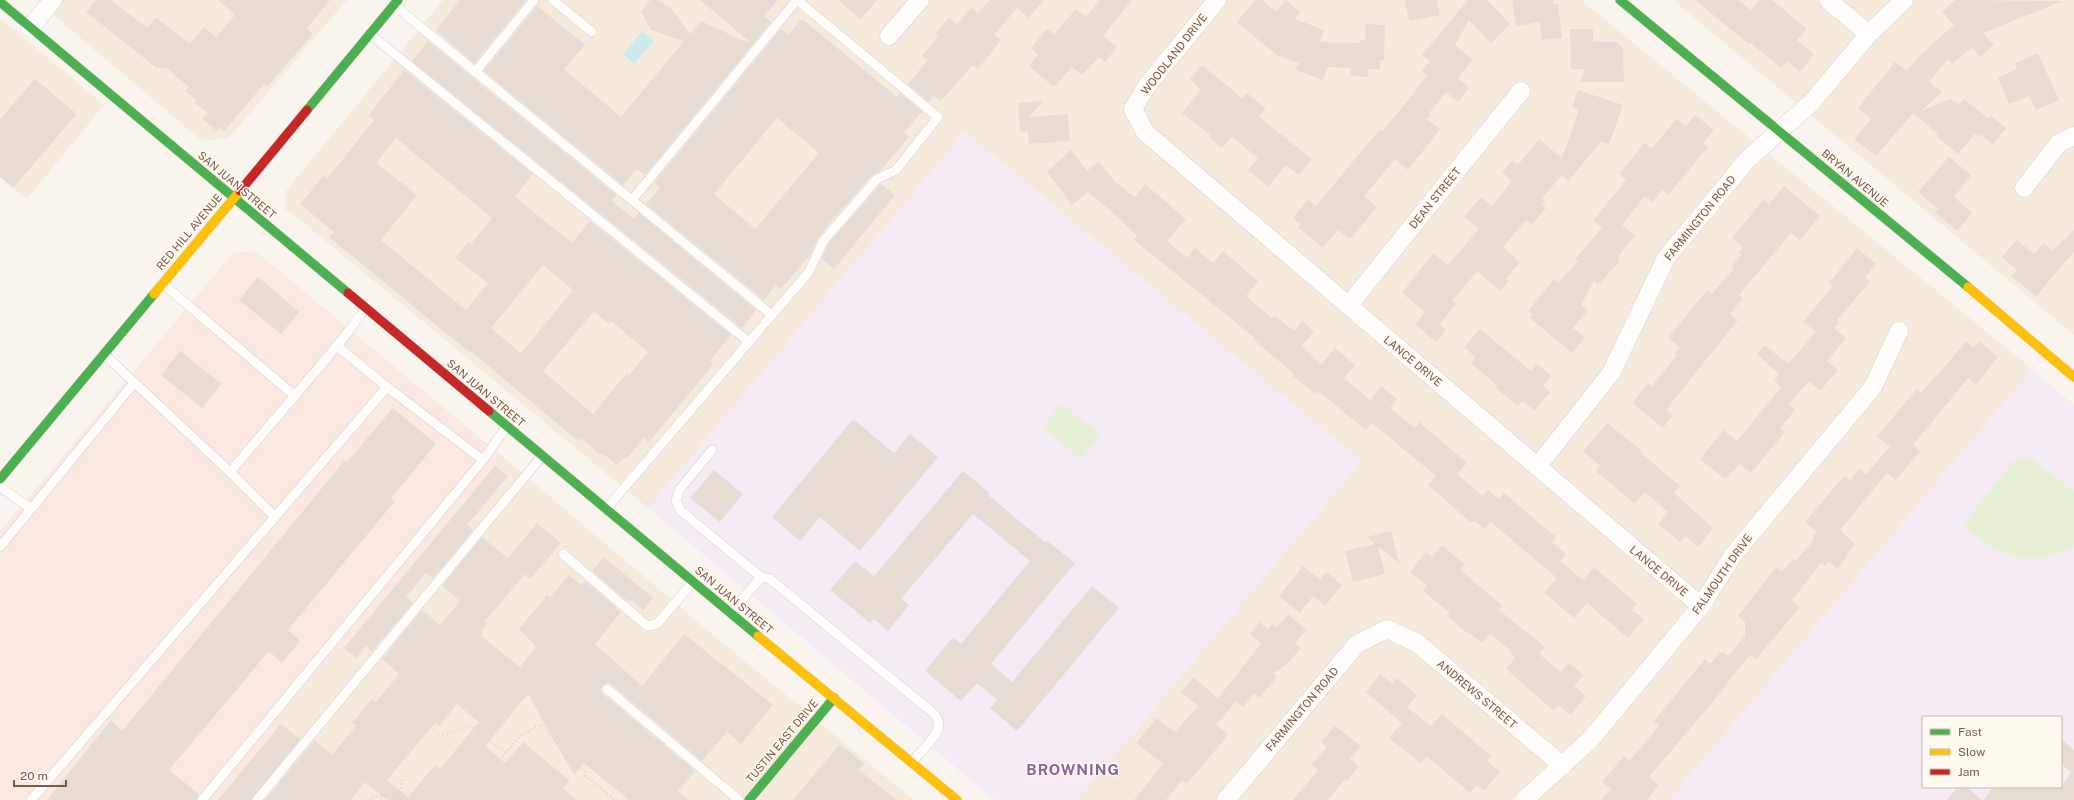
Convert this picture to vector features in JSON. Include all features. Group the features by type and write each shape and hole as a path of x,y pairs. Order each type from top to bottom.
{"main road":[{"name":"BRYAN AVENUE","path":"1620,0 1954,275 2074,377"},
{"name":"SAN JUAN STREET","path":"0,2 542,456 957,800"},
{"name":"RED HILL AVENUE","path":"0,479 105,355 162,283 396,3"},
{"name":"TUSTIN EAST DRIVE","path":"748,800 834,698"}],"street":[{"path":"30,28 54,0"},
{"path":"889,36 920,0"},
{"name":"WOODLAND DRIVE","path":"1133,109 1146,87 1217,0"},
{"path":"1828,0 1869,34"},
{"name":"FARMINGTON ROAD","path":"1537,467 1611,373 1666,258 1748,159 1811,103 1869,34 1904,0"},
{"name":"DEAN STREET","path":"1348,306 1522,91"},
{"name":"LANCE DRIVE","path":"1133,109 1145,132 1701,606"},
{"path":"2024,188 2059,143 2074,136"},
{"name":"FALMOUTH DRIVE","path":"1524,800 1590,740 1701,606 1733,555 1873,387 1899,331"},
{"name":"FARMINGTON ROAD","path":"1226,800 1356,644 1387,629"},
{"name":"ANDREWS STREET","path":"1387,629 1417,643 1563,766"}],"lane":[{"path":"475,72 534,0"},
{"path":"553,0 592,32"},
{"path":"606,509 809,272 824,240 877,179 896,170 938,117 797,0 632,200"},
{"path":"396,3 475,72 772,315"},
{"path":"370,34 749,342"},
{"path":"162,283 295,396"},
{"path":"230,472 337,346 366,308"},
{"path":"337,346 387,387 483,460"},
{"path":"105,355 230,472 275,517"},
{"path":"0,547 134,383"},
{"path":"31,800 387,387"},
{"path":"202,800 483,460 507,426"},
{"path":"712,450 680,489 676,501 681,511 761,578 770,580 936,716 939,724 937,731 912,762"},
{"path":"257,800 542,456"},
{"path":"0,487 31,509"},
{"path":"563,554 647,626 657,624 693,581"},
{"path":"731,613 761,578"},
{"path":"607,689 740,800"}],"path":[{"path":"462,800 464,795 506,753 521,735 542,724 568,760 584,771 586,776 615,800"},
{"path":"439,736 471,726 506,753"},
{"path":"400,800 399,795 403,777"},
{"path":"370,800 372,797 399,795"}],"shaded area":[{"path":"36,0 347,0 229,138 202,141"},
{"path":"443,0 1581,0 2032,369 1669,800 1077,800 1361,461 965,132 648,508 293,214 285,210 286,191"},
{"path":"1673,0 2074,0 2074,335"},
{"path":"0,18 104,105 27,199 0,176"},
{"path":"964,132 1362,461 1077,800 994,800 648,508"},
{"path":"255,251 501,455 216,800 0,800 0,531 233,253"},
{"path":"2032,369 2074,405 2074,800 1669,800"},
{"path":"501,455 707,630 914,800 216,800"}],"green space":[{"path":"1061,404 1100,434 1080,459 1042,427"},
{"path":"2030,457 2074,492 2074,545 2059,553 2030,559 2016,557 1988,545 1963,525 2013,461"}],"water":[{"path":"642,31 654,41 634,64 623,54"}],"building":[{"path":"96,0 111,0 147,28 156,17 190,44 204,27 216,37 235,15 218,0 330,0 307,28 313,34 267,87 264,84 224,131 220,128 217,131 202,119 208,113 195,103 197,100 185,91 189,87 165,67 164,70 160,67 158,69 86,12"},
{"path":"460,0 526,0 474,63 436,30"},
{"path":"650,0 656,0 670,7 690,34 701,21 748,43 750,42 700,0 778,0 764,16 771,22 645,175 637,169 623,185 484,71 537,6 585,45 564,69 621,117 684,41 651,30 641,12"},
{"path":"838,0 877,0 861,19"},
{"path":"990,0 1044,0 1028,18 1017,8 994,35 1001,40 978,69 973,65 941,101 934,96 929,102 908,84 928,60 922,56 938,36 935,34 949,17 957,24 971,8 978,13"},
{"path":"1100,0 1132,0 1103,36 1117,47 1105,62 1099,57 1082,75 1072,67 1054,87 1029,66 1038,55 1031,48 1047,29 1054,34 1076,9 1086,17"},
{"path":"1255,0 1262,0 1276,12 1286,0 1300,12 1295,19 1324,30 1320,42 1360,43 1360,40 1365,40 1366,24 1385,25 1384,60 1380,60 1380,69 1368,69 1368,77 1351,76 1351,68 1328,67 1323,80 1296,70 1299,63 1278,56 1237,22"},
{"path":"1405,0 1437,0 1440,15 1409,21"},
{"path":"1468,0 1487,0 1510,24 1491,43 1469,20 1455,45 1473,60 1458,78 1469,88 1458,102 1446,92 1429,113 1431,115 1427,119 1440,129 1408,170 1395,159 1364,196 1377,207 1350,239 1338,230 1323,248 1298,227 1301,224 1293,218 1308,200 1316,206 1380,129 1382,131 1416,91 1415,90 1427,75 1422,71 1430,61 1422,55"},
{"path":"1512,0 1553,0 1554,4 1558,4 1562,38 1542,40 1540,22 1516,26"},
{"path":"1695,0 1738,0 1751,10 1760,0 1772,0 1807,29 1797,40 1814,54 1800,72 1787,61 1781,68"},
{"path":"1955,0 2062,1 1983,33 1994,45 1980,57 1973,48 1952,64 1948,59 1929,82 1942,92 1921,111 1950,99 1960,104 1964,99 1988,118 1991,116 2006,128 1993,145 1980,134 1979,137 1975,134 1958,154 1936,136 1938,134 1913,113 1876,156 1854,139 1871,119 1858,108 1895,62 1907,71 1918,57 1954,25 1942,12"},
{"path":"802,19 897,97 900,93 922,111 904,133 909,137 880,171 872,175 819,236 811,254 781,289 776,285 764,300 646,204 660,188 654,183 781,29 788,35","holes":["777,118 819,153 755,229 714,194"]},
{"path":"1570,29 1593,29 1593,42 1617,42 1623,48 1624,82 1580,82 1585,69 1571,69"},
{"path":"428,41 616,195 611,200 634,219 639,213 756,310 742,328 412,61"},
{"path":"2038,53 2059,100 2036,110 2029,96 2009,104 1998,78 2017,69 2015,63"},
{"path":"1202,65 1242,98 1247,93 1266,109 1259,117 1312,159 1299,175 1286,165 1268,187 1248,170 1258,158 1232,137 1222,148 1209,137 1210,135 1182,113 1201,90 1190,79"},
{"path":"404,70 533,174 515,196 536,214 572,243 590,221 731,335 710,361 713,365 649,442 644,438 627,458 625,457 617,465 602,453 600,455 581,438 578,441 472,352 471,353 447,334 329,237 334,232 300,204 323,176 327,179 374,120 368,116","holes":["396,138 492,218 471,244 468,242 455,258 488,283 466,310 381,240 417,195 376,163","543,265 573,290 521,353 491,328","594,311 609,324 611,321 648,352 629,375 627,373 593,414 543,371"]},
{"path":"35,79 77,114 13,188 0,177 0,119"},
{"path":"1578,90 1623,105 1609,144 1601,142 1568,181 1562,175 1542,198 1545,201 1542,205 1546,208 1532,224 1526,220 1503,247 1520,262 1506,279 1509,281 1500,291 1478,272 1474,275 1452,301 1456,304 1440,324 1446,330 1436,342 1415,324 1425,312 1402,293 1433,253 1448,265 1479,229 1464,217 1481,197 1492,206 1512,181 1502,173 1512,160 1518,165 1539,139 1562,158 1579,110 1572,107"},
{"path":"1043,101 1029,117 1068,114 1070,141 1029,144 1028,131 1020,132 1018,103"},
{"path":"1695,115 1714,130 1703,143 1708,147 1668,195 1662,190 1653,202 1645,196 1622,225 1635,235 1617,258 1620,261 1598,285 1594,281 1581,305 1588,310 1573,328 1585,337 1572,353 1530,318 1532,314 1528,311 1554,279 1558,283 1578,261 1575,259 1602,228 1593,221 1626,180 1619,174 1645,143 1652,148 1677,119 1686,126"},
{"path":"1071,150 1087,171 1099,161 1114,181 1135,197 1145,184 1186,219 1167,241 1187,258 1195,248 1213,263 1223,251 1258,281 1246,296 1272,318 1274,315 1294,331 1302,321 1314,331 1302,346 1321,365 1335,348 1355,365 1344,378 1370,400 1381,386 1397,399 1390,408 1415,428 1419,422 1467,463 1457,474 1483,496 1488,490 1499,499 1504,493 1556,537 1552,542 1566,554 1560,561 1583,580 1594,567 1637,604 1632,610 1644,619 1628,638 1587,603 1574,618 1544,593 1557,578 1491,522 1485,529 1475,521 1470,522 1428,485 1436,476 1372,423 1366,430 1318,391 1315,394 1254,340 1255,338 1134,240 1137,236 1118,217 1088,192 1072,205 1047,172"},
{"path":"1949,157 1971,175 1954,197 1972,213 1957,231 1935,212 1938,209 1918,192"},
{"path":"881,184 895,195 834,269 822,259 829,243"},
{"path":"1784,186 1820,216 1800,240 1791,233 1739,295 1743,298 1730,314 1738,320 1669,406 1667,410 1673,415 1663,428 1632,403 1648,383 1652,386 1677,355 1675,353 1680,347 1668,338 1707,290 1712,294 1734,268 1732,266 1741,255 1739,253 1743,247 1732,238 1763,200 1769,204"},
{"path":"2074,230 2074,252 2036,296 2011,276 2017,270 2002,257 2017,240 2034,254 2044,243 2053,250"},
{"path":"1857,248 1876,264 1865,277 1870,282 1837,320 1840,322 1834,328 1846,338 1827,361 1838,370 1820,391 1809,381 1789,405 1795,410 1780,428 1785,432 1751,473 1740,464 1725,479 1700,459 1724,430 1737,441 1781,387 1774,381 1779,374 1757,354 1765,345 1788,364 1816,332 1803,322 1833,286 1829,283"},
{"path":"258,277 299,312 281,334 239,300"},
{"path":"1480,329 1531,371 1537,364 1551,375 1543,386 1550,392 1535,411 1522,401 1518,406 1496,388 1498,386 1471,363 1475,357 1464,347"},
{"path":"1979,341 1998,357 1976,385 1968,378 1913,445 1920,451 1896,480 1887,473 1840,530 1855,544 1845,556 1847,557 1837,569 1829,561 1825,566 1821,563 1792,600 1800,607 1756,659 1750,655 1726,684 1727,685 1649,777 1659,785 1647,800 1601,800 1611,789 1602,782 1624,756 1629,761 1641,748 1659,725 1654,721 1705,659 1710,664 1722,651 1728,656 1745,636 1745,622 1738,616 1776,567 1782,572 1793,559 1795,561 1814,540 1812,538 1817,532 1805,522 1844,476 1850,480 1859,469 1866,474 1890,447 1877,436 1917,389 1921,393 1966,342 1973,348"},
{"path":"180,351 221,384 202,408 161,375"},
{"path":"393,408 436,444 391,498 395,501 288,630 300,641 282,663 269,651 169,770 199,794 196,800 47,800 111,720 122,731 345,460 347,462"},
{"path":"853,419 894,453 910,434 938,457 860,551 820,517 800,541 772,517"},
{"path":"1607,423 1641,450 1640,452 1680,486 1674,493 1713,528 1698,547 1685,536 1680,542 1658,524 1668,512 1645,492 1635,504 1596,471 1600,466 1583,451"},
{"path":"495,466 508,476 467,525 473,530 433,578 426,573 406,597 413,603 372,651 366,646 356,658 344,648"},
{"path":"714,470 743,494 720,522 690,498"},
{"path":"963,471 990,493 988,495 1046,543 1047,541 1075,563 991,664 1012,682 1092,586 1119,608 1017,731 990,708 997,700 977,683 961,701 925,671 953,637 961,644 1030,561 973,514 901,599 909,605 888,631 874,619 870,623 830,590 855,561 874,576"},
{"path":"537,523 561,543 530,579 525,574 485,621 487,623 481,631 483,633 481,636 520,667 536,646 519,629 547,595 550,597 569,575 581,585 585,581 621,612 595,644 642,686 684,634 773,705 741,744 727,732 702,761 611,684 608,683 603,685 601,688 603,694 695,771 678,791 689,800 629,800 584,763 574,775 528,694 485,746 505,763 523,742 570,781 563,788 577,800 387,800 365,782 351,800 265,800 315,740 332,755 356,726 352,723 372,699 376,702 399,674 382,659 422,610 440,625 460,601 442,586 482,537 508,558","holes":["457,704 479,722 440,769 435,765 408,797 387,780 435,723 439,726"]},
{"path":"1391,531 1399,563 1378,546 1385,574 1353,582 1345,551 1375,544 1367,537"},
{"path":"1442,545 1464,564 1460,570 1503,606 1499,610 1545,647 1539,654 1561,672 1569,663 1584,675 1574,686 1586,696 1571,715 1558,705 1553,710 1506,669 1515,658 1510,653 1511,651 1490,634 1482,642 1462,629 1447,616 1450,613 1423,591 1427,586 1410,572 1426,552 1432,557"},
{"path":"604,557 653,598 643,610 631,600 629,602 592,571"},
{"path":"1303,566 1320,580 1326,572 1342,585 1325,606 1313,596 1300,613 1279,596"},
{"path":"1288,614 1306,630 1295,643 1301,648 1286,665 1273,673 1277,677 1259,698 1254,694 1243,707 1236,701 1216,725 1228,735 1187,784 1182,780 1166,800 1134,800 1163,764 1136,743 1157,718 1175,732 1198,706 1181,692 1193,677 1218,698 1261,644 1250,634 1260,622 1268,629 1272,624 1277,628"},
{"path":"1380,674 1392,684 1397,678 1417,695 1407,707 1431,726 1442,714 1491,756 1487,761 1500,772 1484,791 1477,785 1470,793 1427,756 1421,763 1389,738 1402,723 1366,692"},
{"path":"281,724 300,739 251,800 218,800"},
{"path":"1335,726 1361,746 1350,759 1359,766 1347,781 1345,779 1328,800 1293,800 1318,770 1311,765 1327,747 1321,742"},
{"path":"2062,740 2074,750 2074,800 1983,800 1993,788 2062,788 2062,786 2071,772 2062,765"},
{"path":"840,744 864,764 859,770 897,800 793,800"},
{"path":"1957,788 1968,788 1982,800 1947,800"}],"traffic: fast":[{"path":"307,110 398,0"},
{"path":"1620,0 1968,287"},
{"path":"0,2 348,293"},
{"path":"0,479 154,294"},
{"path":"489,411 758,636"},
{"path":"749,800 834,698"}],"traffic: slow":[{"path":"154,294 240,191"},
{"path":"1968,287 2074,377"},
{"path":"758,636 957,800"}],"traffic: jam":[{"path":"240,191 307,110"},
{"path":"348,293 489,411"}],"district":[{"name":"BROWNING","path":"1073,770"}]}
